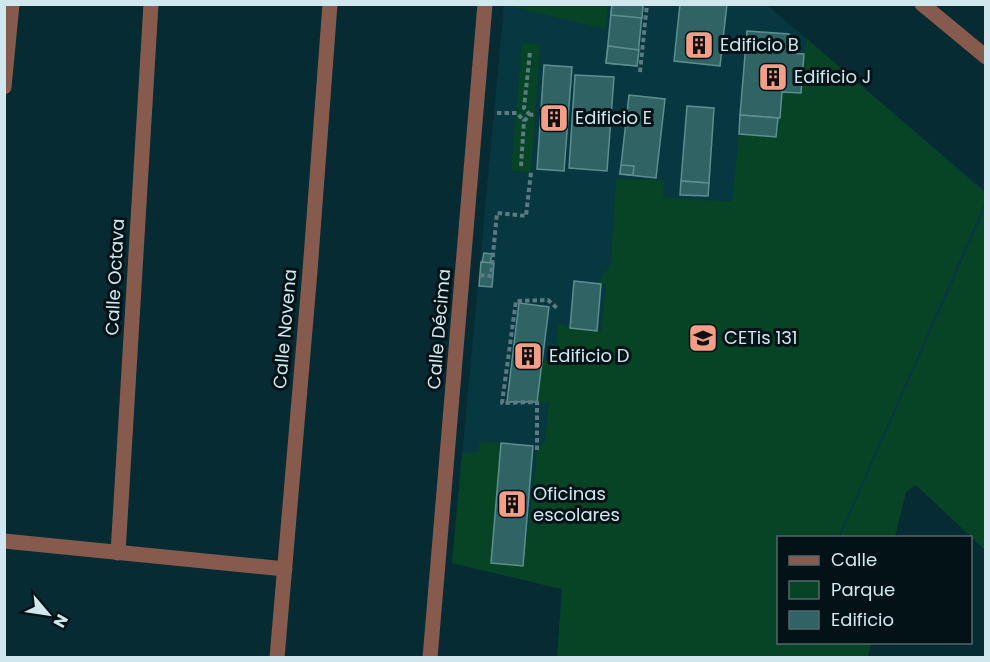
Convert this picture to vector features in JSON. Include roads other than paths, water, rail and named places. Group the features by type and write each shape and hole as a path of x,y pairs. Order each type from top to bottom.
{"street":[{"path":"4,87 12,4"},
{"name":"Calle Octava","path":"118,553 151,4"},
{"name":"Calle Novena","path":"277,657 330,4"},
{"name":"Calle Décima","path":"430,657 485,4"},
{"path":"922,4 986,57"},
{"path":"4,541 285,570"}],"place":[{"name":"Edificio B","path":"699,45"},
{"name":"Edificio J","path":"773,77"},
{"name":"Edificio E","path":"554,118"},
{"name":"CETis 131","path":"703,338"},
{"name":"Edificio D","path":"528,356"},
{"name":"Oficinas escolares","path":"512,504"}]}
